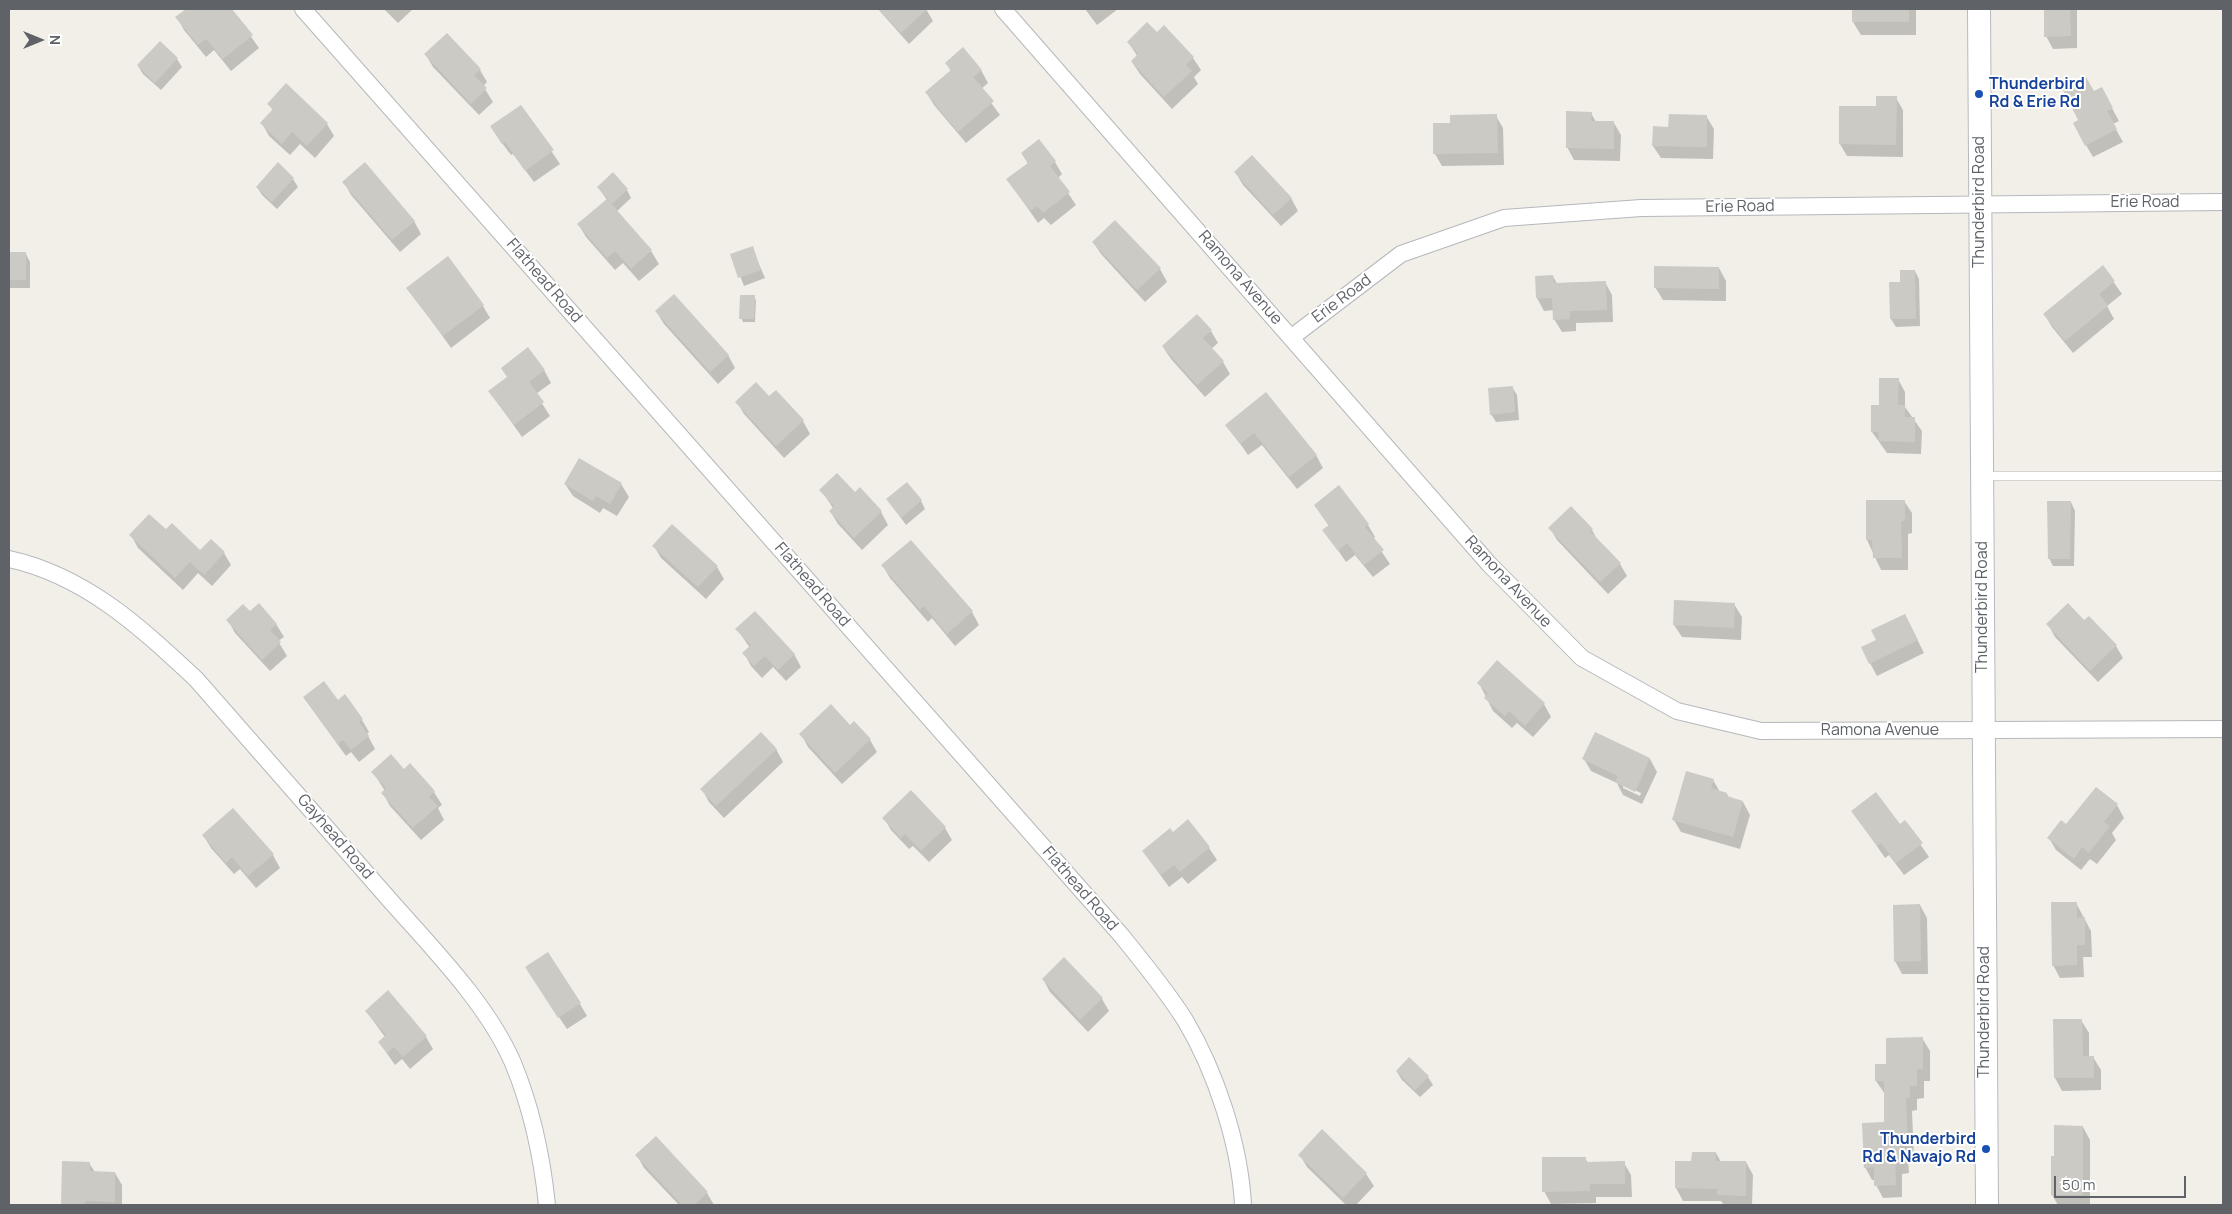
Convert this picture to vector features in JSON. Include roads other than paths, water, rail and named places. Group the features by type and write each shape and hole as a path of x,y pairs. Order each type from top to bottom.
{"main road":[{"name":"Thunderbird Road","path":"1979,9 1987,1205"}],"street":[{"name":"Flathead Road","path":"303,9 1114,927 1156,977 1186,1022 1204,1056 1217,1090 1237,1161 1242,1205"},
{"name":"Ramona Avenue","path":"1004,9 1489,564 1582,658 1677,711 1761,731 2223,729"},
{"name":"Erie Road","path":"1292,337 1401,254 1504,218 1641,208 1980,203 2223,202"},
{"name":"Gayhead Road","path":"9,559 67,579 111,605 196,679 439,956 481,1008 512,1061 531,1111 543,1166 548,1205"}],"lane":[{"path":"1982,476 2223,476"}],"place":[{"name":"Thunderbird Rd & Erie Rd","path":"1979,94"},
{"name":"Thunderbird Rd & Navajo Rd","path":"1986,1149"}]}
